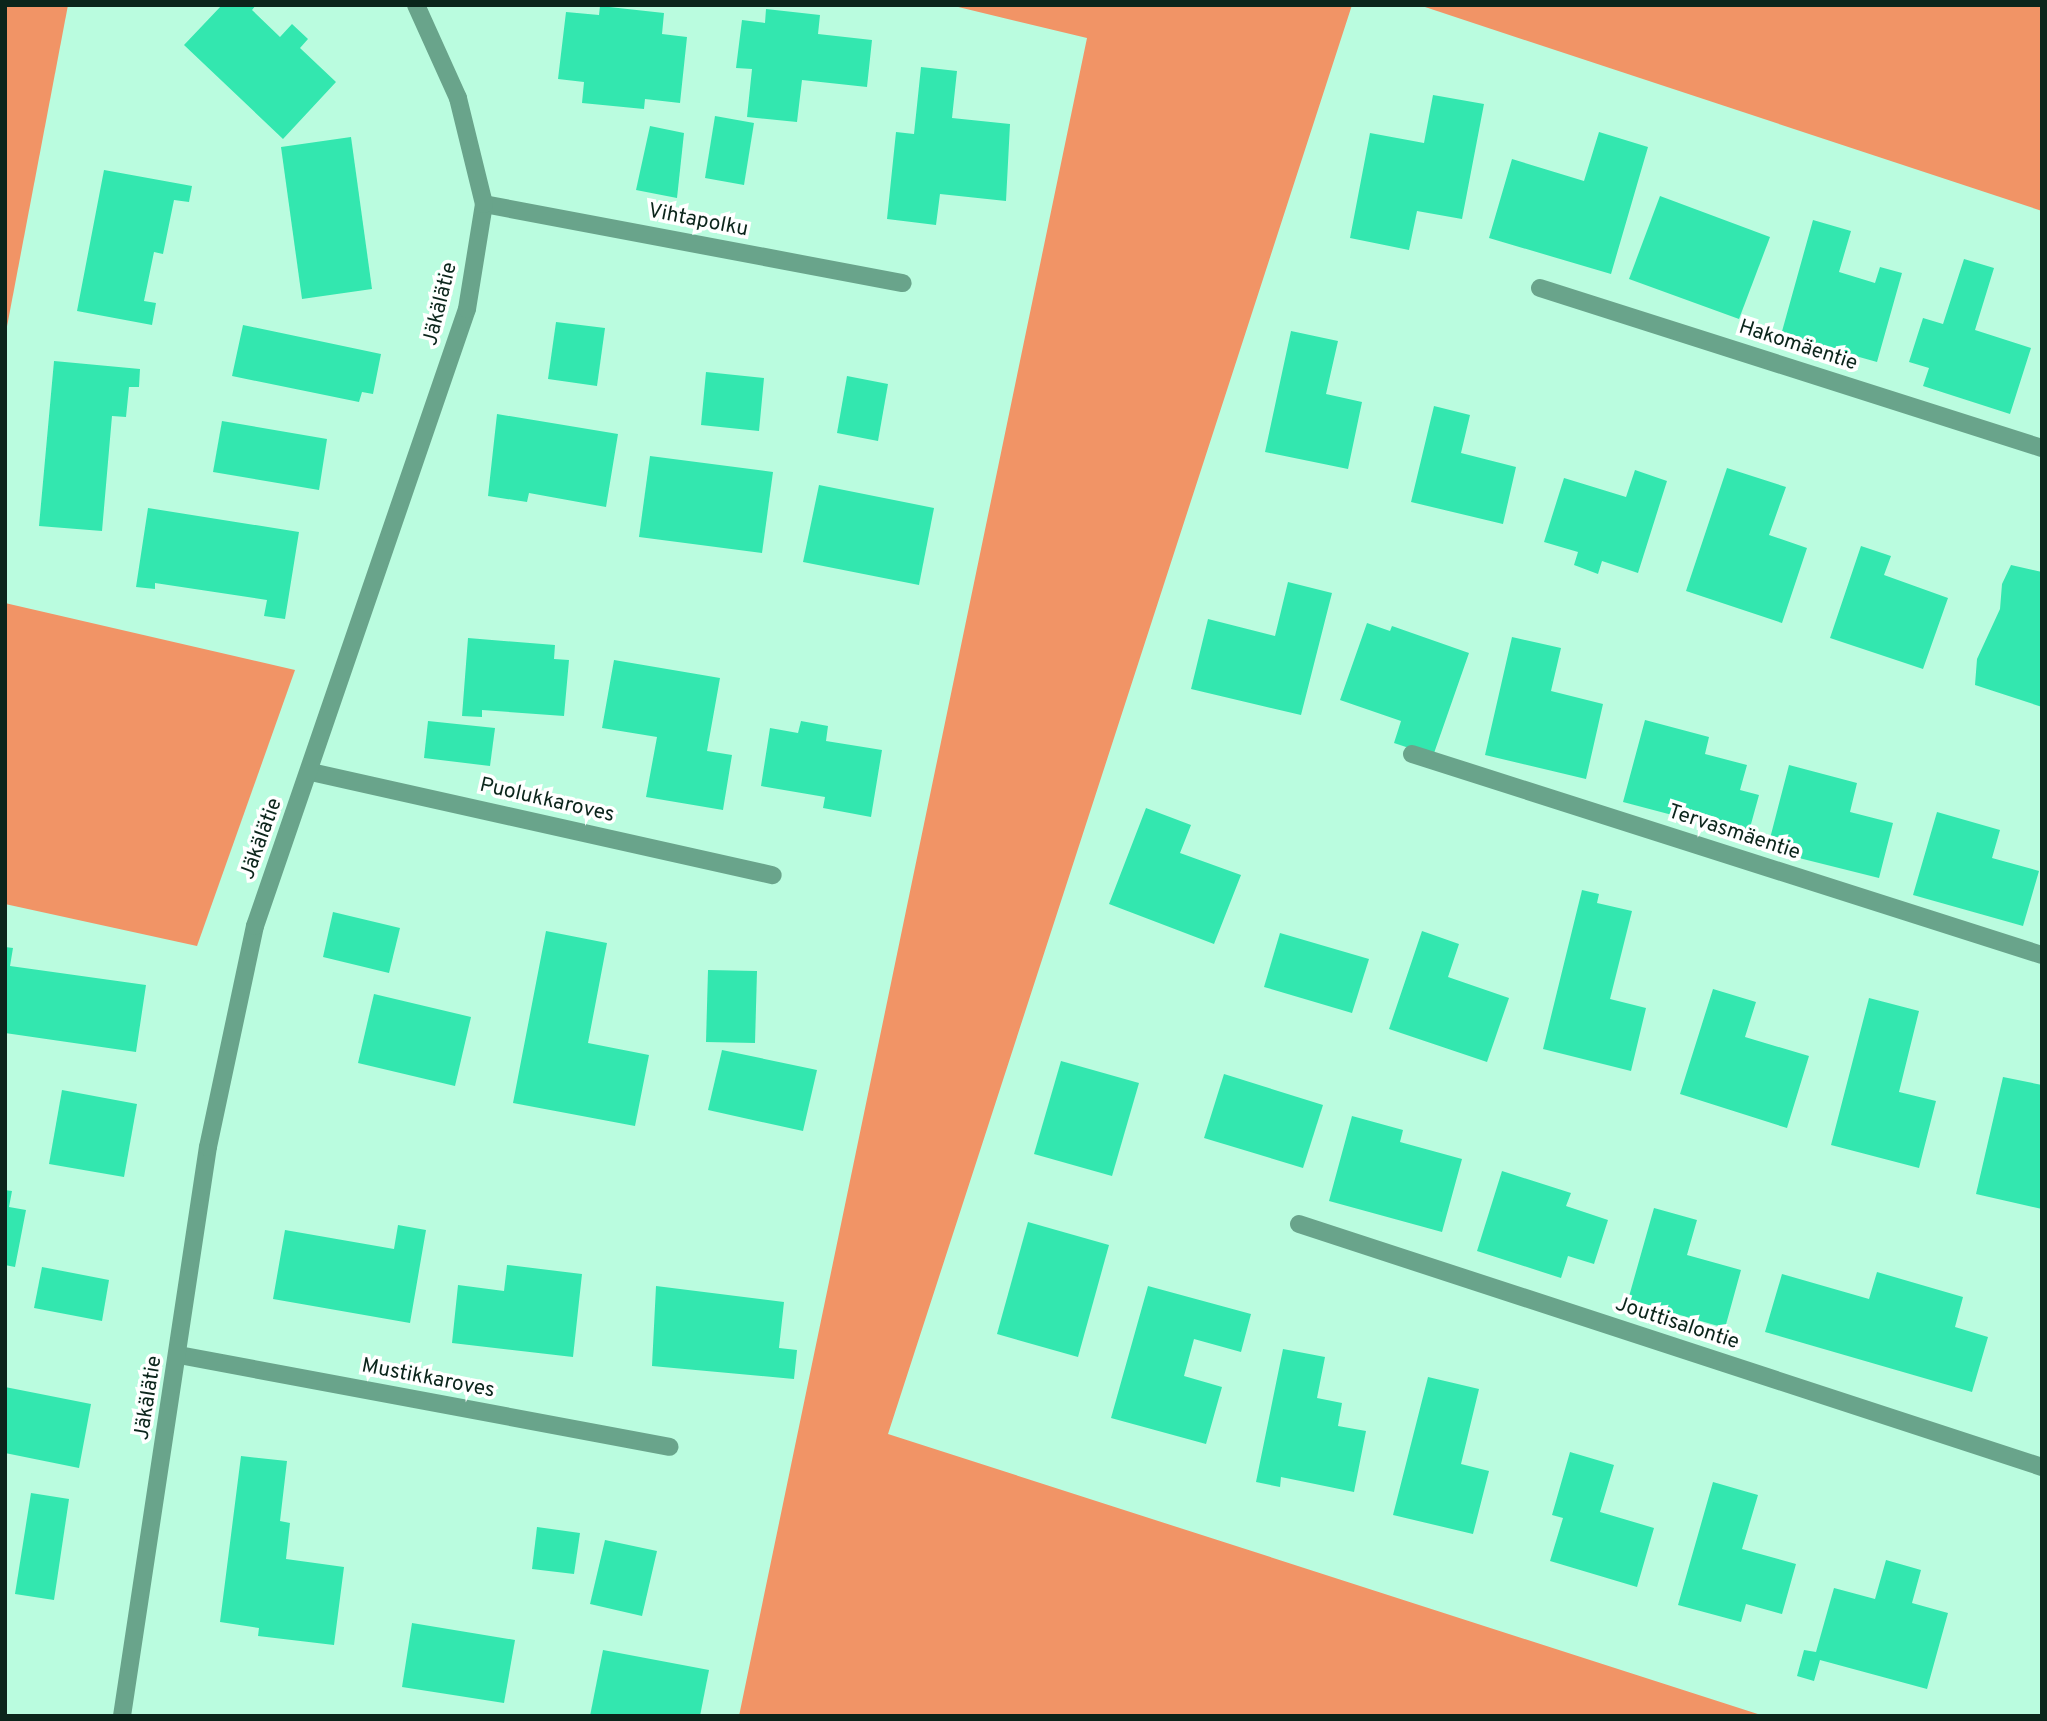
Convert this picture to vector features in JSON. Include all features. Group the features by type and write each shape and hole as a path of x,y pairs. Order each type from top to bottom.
{"street":[{"name":"Jäkälätie","path":"122,1716 179,1355 208,1147 255,926 311,772 467,309 484,204 458,98 416,5"},
{"name":"Vihtapolku","path":"484,204 903,283"},
{"name":"Hakomäentie","path":"1540,288 2042,448"},
{"name":"Tervasmäentie","path":"1412,754 2042,955"},
{"name":"Puolukkaroves","path":"311,772 773,875"},
{"name":"Jouttisalontie","path":"1299,1224 2042,1467"},
{"name":"Mustikkaroves","path":"179,1355 669,1447"}],"shaded area":[{"path":"5,5 68,5 5,337"},
{"path":"950,5 1352,5 888,1434 1764,1716 739,1716 1087,38"},
{"path":"1419,5 2042,5 2042,211"},
{"path":"5,603 295,670 197,946 5,904"}],"building":[{"path":"222,5 256,5 252,10 280,37 292,24 308,39 300,48 336,82 283,139 184,45"},
{"path":"600,6 664,13 662,34 687,37 680,103 645,99 644,109 582,103 584,82 558,79 566,12 599,15"},
{"path":"766,9 820,15 818,34 872,40 867,87 802,80 797,122 747,117 752,69 736,68 742,20 765,23"},
{"path":"921,67 957,71 952,118 1010,124 1006,201 940,194 936,225 887,219 896,132 914,134"},
{"path":"1433,95 1484,104 1462,219 1417,211 1409,250 1350,238 1370,133 1424,143"},
{"path":"715,116 754,123 744,185 705,178"},
{"path":"650,126 684,133 677,198 636,190"},
{"path":"1599,132 1648,147 1611,274 1489,238 1512,159 1584,181"},
{"path":"351,137 372,289 302,299 281,147"},
{"path":"104,170 192,186 189,202 174,200 163,254 154,252 144,301 156,303 152,325 77,311"},
{"path":"1660,196 1770,237 1739,319 1629,279"},
{"path":"1813,220 1851,231 1839,272 1875,283 1880,267 1902,273 1877,362 1781,335"},
{"path":"1964,259 1994,268 1975,330 2031,348 2010,414 1923,386 1929,368 1909,362 1923,318 1943,324"},
{"path":"556,322 605,328 597,386 548,379"},
{"path":"243,325 381,354 373,394 362,392 359,402 232,376"},
{"path":"1291,331 1338,341 1326,394 1362,402 1348,469 1265,452"},
{"path":"54,361 140,369 139,387 129,387 126,417 112,416 102,531 39,526"},
{"path":"706,372 764,378 759,431 701,425"},
{"path":"847,376 888,384 878,441 837,433"},
{"path":"1434,406 1470,415 1461,453 1516,467 1503,524 1411,502"},
{"path":"497,414 618,434 606,507 529,493 527,502 488,496"},
{"path":"222,421 327,439 319,490 213,472"},
{"path":"650,456 773,472 762,553 639,537"},
{"path":"1727,468 1786,487 1769,535 1807,548 1782,623 1686,591"},
{"path":"1635,470 1667,481 1638,573 1602,561 1598,574 1574,565 1578,552 1544,542 1564,478 1626,497"},
{"path":"819,485 934,508 919,585 803,562"},
{"path":"148,508 299,532 285,619 264,616 267,600 155,583 155,589 136,587"},
{"path":"1861,546 1891,556 1884,575 1948,598 1923,669 1830,638"},
{"path":"2011,565 2042,572 2042,707 1975,685 1977,659 2000,609 2002,584"},
{"path":"1288,582 1332,593 1301,715 1191,689 1208,619 1275,636"},
{"path":"1367,623 1390,631 1392,626 1469,653 1433,756 1394,743 1401,721 1340,700"},
{"path":"1512,637 1561,648 1551,691 1603,704 1586,779 1485,755"},
{"path":"468,638 555,645 554,659 569,660 564,716 482,710 482,717 462,716"},
{"path":"614,660 720,678 707,751 732,755 723,810 646,797 657,737 602,728"},
{"path":"1645,720 1709,737 1705,754 1747,765 1740,790 1759,795 1748,835 1623,802"},
{"path":"428,721 495,728 490,766 424,758"},
{"path":"801,721 828,726 826,741 882,750 871,817 823,808 825,797 761,786 770,728 798,733"},
{"path":"1789,765 1857,783 1850,812 1893,823 1879,878 1767,850"},
{"path":"1146,808 1191,825 1180,853 1241,875 1214,944 1109,904"},
{"path":"1937,812 2000,830 1992,858 2039,871 2023,926 1913,895"},
{"path":"1582,890 1599,894 1597,903 1632,911 1610,999 1646,1008 1631,1071 1543,1049"},
{"path":"333,912 400,928 389,973 323,957"},
{"path":"546,931 607,943 588,1043 649,1055 635,1126 513,1103"},
{"path":"1422,931 1459,944 1448,977 1509,998 1487,1062 1389,1029"},
{"path":"1280,933 1369,959 1352,1013 1264,987"},
{"path":"5,947 13,948 10,966 146,985 136,1052 5,1033"},
{"path":"708,970 757,971 755,1043 706,1042"},
{"path":"1713,989 1756,1002 1745,1037 1809,1056 1787,1128 1680,1094"},
{"path":"374,994 471,1017 455,1086 358,1063"},
{"path":"1869,998 1919,1011 1899,1092 1936,1101 1919,1168 1831,1145"},
{"path":"722,1050 817,1070 803,1131 708,1110"},
{"path":"1061,1061 1139,1083 1112,1176 1034,1154"},
{"path":"1224,1074 1323,1105 1303,1168 1204,1138"},
{"path":"2003,1077 2042,1085 2042,1209 1976,1194"},
{"path":"62,1090 137,1104 124,1177 49,1164"},
{"path":"1352,1116 1403,1130 1400,1142 1462,1159 1442,1232 1329,1201"},
{"path":"1502,1171 1571,1193 1566,1206 1608,1220 1594,1264 1568,1256 1561,1278 1477,1251"},
{"path":"5,1190 12,1191 9,1207 26,1210 15,1267 5,1265"},
{"path":"1654,1208 1697,1220 1687,1255 1741,1270 1725,1328 1628,1300"},
{"path":"1028,1222 1109,1245 1078,1357 997,1334"},
{"path":"398,1225 426,1230 410,1323 273,1299 285,1230 394,1249"},
{"path":"507,1265 582,1274 573,1357 452,1343 458,1285 504,1291"},
{"path":"42,1267 109,1280 102,1321 34,1308"},
{"path":"1877,1272 1963,1297 1955,1327 1988,1337 1972,1392 1765,1332 1782,1274 1869,1299"},
{"path":"656,1286 784,1302 779,1348 797,1350 794,1379 652,1366"},
{"path":"1148,1286 1251,1314 1241,1352 1194,1339 1184,1376 1222,1387 1206,1444 1111,1418"},
{"path":"1283,1349 1325,1357 1317,1398 1342,1403 1338,1426 1366,1431 1354,1492 1281,1477 1280,1487 1256,1482"},
{"path":"1428,1377 1479,1389 1461,1464 1489,1471 1473,1534 1393,1515"},
{"path":"5,1387 91,1404 79,1468 5,1453"},
{"path":"1570,1452 1614,1465 1600,1512 1654,1528 1637,1587 1550,1561 1563,1518 1552,1515"},
{"path":"241,1456 287,1461 280,1521 290,1523 286,1559 344,1567 334,1645 258,1636 259,1628 220,1622"},
{"path":"1713,1482 1758,1495 1742,1549 1796,1564 1782,1614 1746,1604 1741,1622 1678,1605"},
{"path":"31,1493 69,1499 54,1600 15,1594"},
{"path":"537,1527 580,1533 574,1574 532,1569"},
{"path":"605,1540 657,1551 642,1616 590,1604"},
{"path":"1886,1560 1921,1570 1912,1603 1948,1613 1927,1689 1820,1660 1814,1681 1797,1676 1804,1650 1816,1652 1834,1588 1875,1599"},
{"path":"412,1623 515,1640 504,1703 402,1687"},
{"path":"603,1650 709,1670 700,1716 590,1716"}]}
